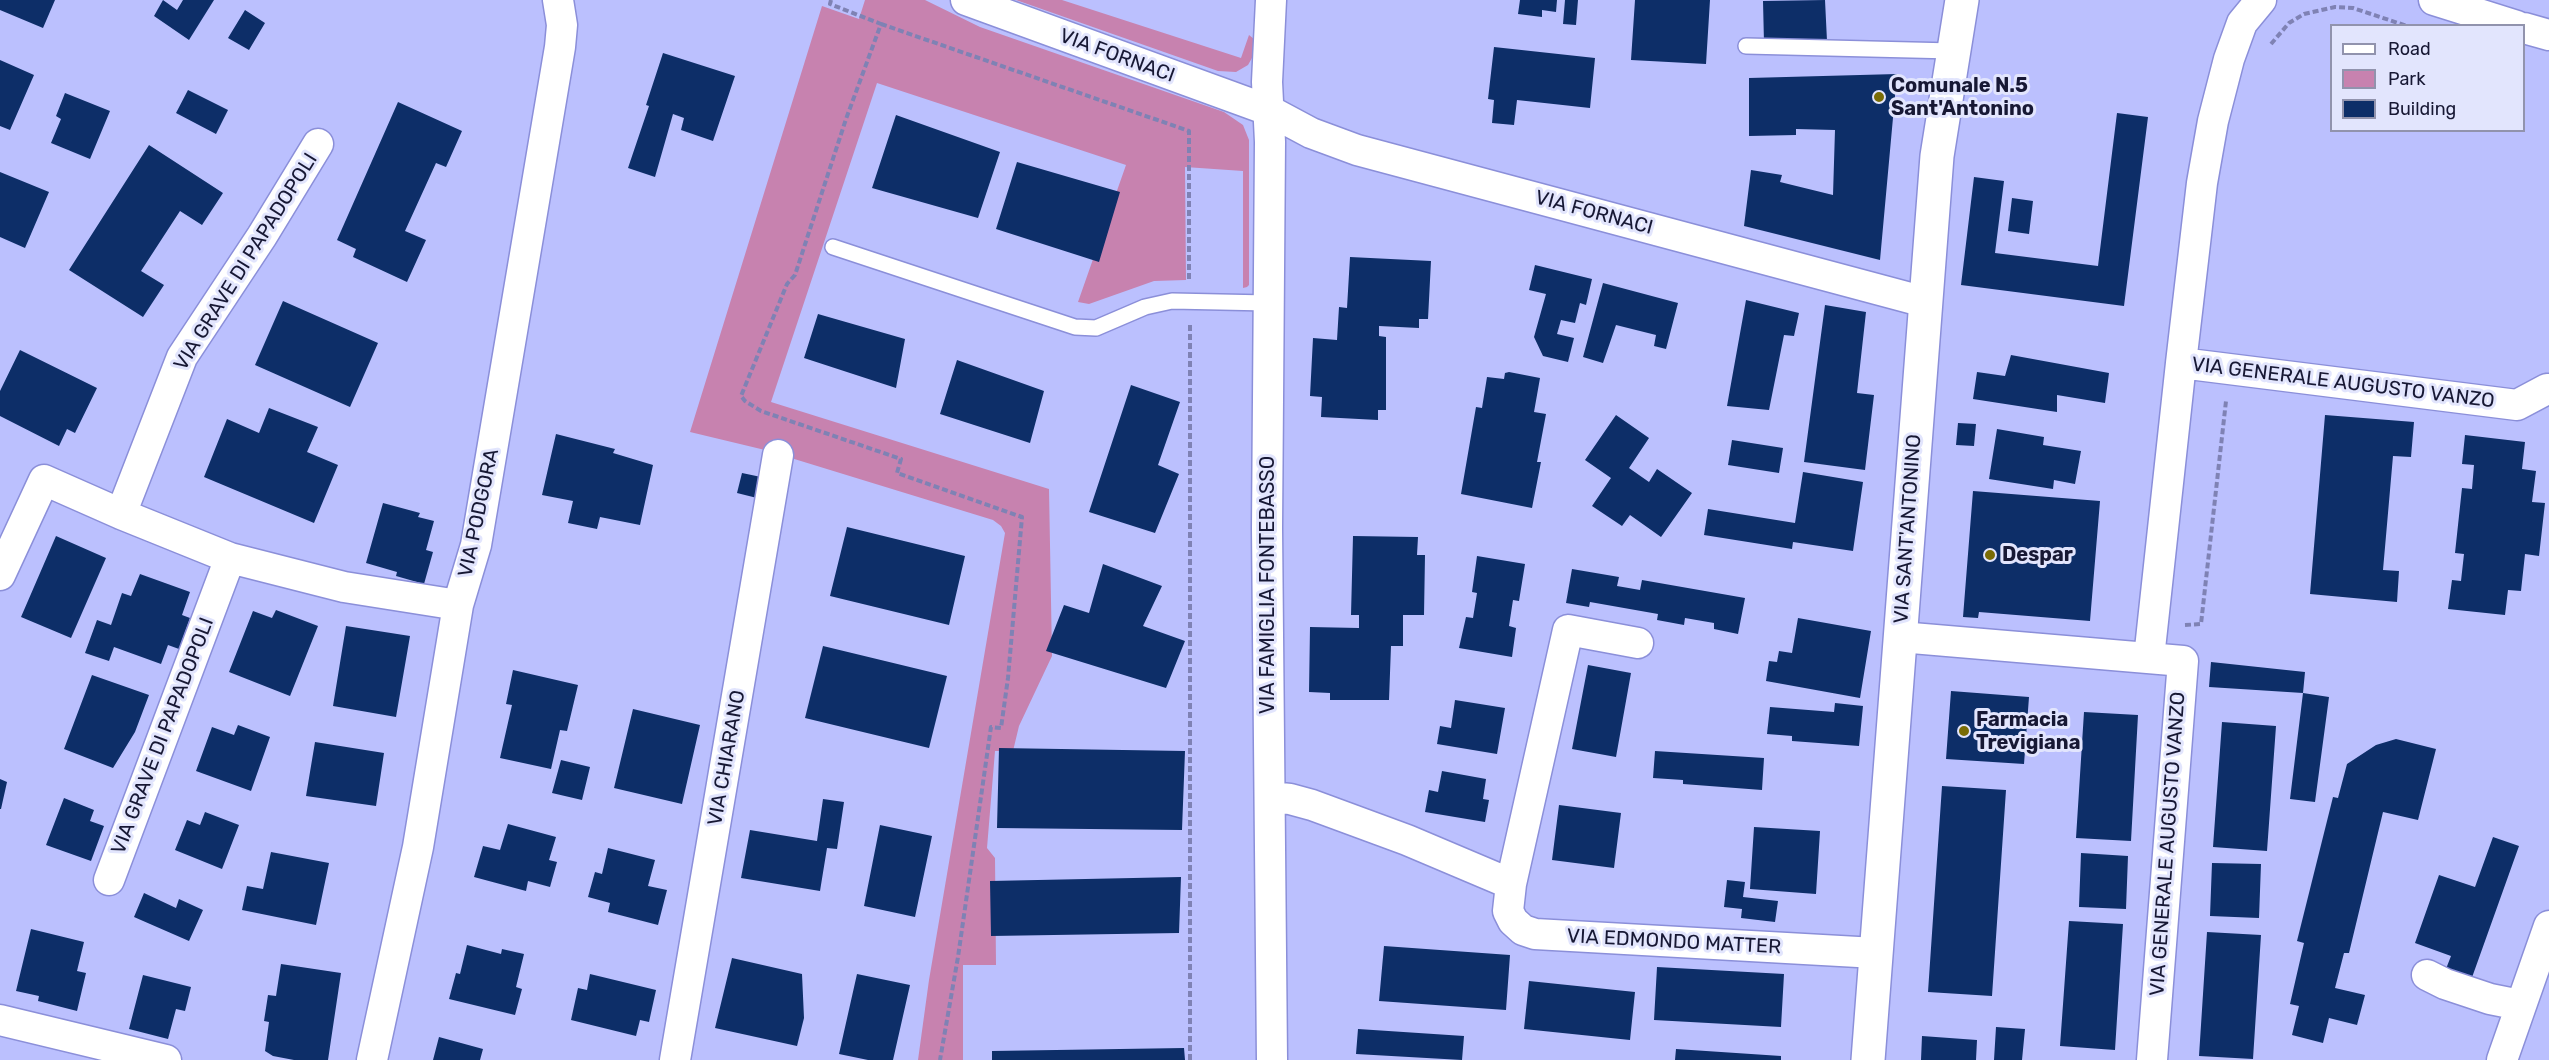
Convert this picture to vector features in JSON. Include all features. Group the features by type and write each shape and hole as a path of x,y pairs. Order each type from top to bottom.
{"street":[{"name":"VIA PODGORA","path":"372,1060 418,847 458,605 476,545 560,46 562,25 558,0"},
{"name":"VIA FORNACI","path":"966,0 1268,110 1311,133 1358,150 1925,302"},
{"path":"1268,110 1271,0"},
{"name":"VIA SANT'ANTONINO","path":"1868,1060 1937,156 1962,0"},
{"path":"2181,363 2202,183 2213,121 2236,38 2250,11 2261,0"},
{"path":"2443,1 2511,24"},
{"path":"2525,29 2549,35"},
{"name":"VIA FAMIGLIA FONTEBASSO","path":"1268,110 1270,142 1268,303 1272,1060"},
{"name":"VIA GRAVE DI PAPADOPOLI","path":"121,514 182,357 262,236 318,144"},
{"name":"VIA GENERALE AUGUSTO VANZO","path":"2149,658 2181,363 2517,405 2547,389"},
{"name":"VIA CHIARANO","path":"675,1060 778,455"},
{"path":"0,575 44,480 230,558 344,587 458,605"},
{"name":"VIA GRAVE DI PAPADOPOLI","path":"109,880 230,558"},
{"name":"VIA EDMONDO MATTER","path":"1638,643 1568,630 1511,884 1508,911 1518,925 1535,934 1876,953"},
{"path":"1900,637 2183,661"},
{"name":"VIA GENERALE AUGUSTO VANZO","path":"2152,1060 2183,661"},
{"path":"1270,797 1312,805 1407,840 1511,884"},
{"path":"2502,1060 2549,926"},
{"path":"2427,975 2456,988 2490,999 2520,1005"},
{"path":"0,1020 84,1051 166,1060"}],"lane":[{"path":"1746,46 1953,51"},
{"path":"833,247 1075,327 1096,328 1158,303 1190,301 1268,303"}],"path":[{"path":"831,0 830,4 881,24 1188,131 1190,1060"},
{"path":"2267,49 2289,23 2320,9 2353,8 2401,24"},
{"path":"881,24 846,119 795,275 787,284 741,396 760,411 901,459 897,473 1022,517 1008,678 1001,728 991,727 958,957 940,1060"},
{"path":"2183,661 2185,624 2201,624 2226,395"}],"green space":[{"path":"865,0 925,0 980,27 1224,112 1243,125 1249,140 1249,285 1243,288 1243,171 1185,167 1186,280 1154,281 1089,304 1078,302 1126,165 877,83 771,402 1049,489 1052,656 1019,726 1013,751 995,751 987,848 995,858 996,965 963,965 963,1060 918,1060 929,980 1005,533 1001,526 993,520 765,450 690,432 822,6 859,19"},
{"path":"1016,0 1062,0 1241,58 1249,35 1254,39 1252,58 1248,65 1236,72 1218,71"}],"building":[{"path":"0,0 55,0 43,28 0,10"},
{"path":"163,0 177,10 183,0 214,0 189,40 154,16"},
{"path":"1520,0 1557,0 1556,12 1542,10 1542,17 1518,14"},
{"path":"1565,0 1578,0 1576,25 1563,24"},
{"path":"1635,0 1710,0 1706,64 1631,60"},
{"path":"1825,0 1827,41 1764,43 1763,1"},
{"path":"245,10 265,23 249,50 228,38"},
{"path":"1494,47 1595,58 1590,108 1517,100 1514,125 1492,123 1494,100 1488,99"},
{"path":"663,53 735,76 713,141 681,130 684,118 673,114 655,177 628,168 649,106 646,105"},
{"path":"0,60 34,75 10,130 0,126"},
{"path":"1897,74 1880,260 1744,226 1751,170 1782,175 1780,182 1833,195 1835,130 1796,129 1796,135 1749,136 1749,78"},
{"path":"188,90 228,110 216,134 176,113"},
{"path":"65,93 110,111 90,159 51,143 61,119 56,116"},
{"path":"398,102 462,131 446,167 436,163 405,231 426,240 407,282 353,257 356,249 337,240"},
{"path":"2117,113 2148,117 2124,306 1961,285 1974,177 2004,181 1995,253 2098,266"},
{"path":"896,115 1000,152 978,218 872,188"},
{"path":"149,145 223,193 202,225 180,211 141,271 164,285 143,317 69,270"},
{"path":"1017,162 1120,192 1099,262 996,229"},
{"path":"0,172 49,192 25,248 0,237"},
{"path":"2012,198 2033,201 2029,234 2008,231"},
{"path":"1350,257 1431,261 1428,319 1419,319 1419,328 1379,326 1379,336 1386,337 1386,410 1378,410 1378,420 1321,417 1322,397 1310,396 1313,338 1337,340 1339,307 1347,308"},
{"path":"1535,265 1592,279 1586,305 1580,303 1575,323 1561,320 1557,334 1574,338 1568,362 1543,356 1534,337 1546,294 1529,290"},
{"path":"1603,283 1678,303 1666,349 1654,346 1656,335 1616,325 1603,363 1583,357"},
{"path":"1746,300 1799,313 1794,336 1784,335 1769,410 1727,406"},
{"path":"283,301 378,343 350,407 255,365"},
{"path":"1825,305 1866,312 1857,393 1874,395 1865,470 1804,462"},
{"path":"818,314 905,339 896,388 804,358"},
{"path":"20,350 97,388 75,433 67,429 59,446 0,416 0,391"},
{"path":"2011,355 2109,373 2105,403 2057,395 2057,412 1973,399 1977,372 2005,376"},
{"path":"957,360 1044,391 1030,443 940,414"},
{"path":"1505,373 1540,378 1534,412 1546,414 1537,462 1541,462 1532,508 1461,494 1476,407 1482,408 1487,377 1504,379"},
{"path":"1131,385 1180,402 1158,465 1179,474 1155,533 1089,512"},
{"path":"269,408 318,427 307,452 338,465 314,523 204,477 227,419 259,433"},
{"path":"1616,415 1649,438 1629,468 1649,482 1657,469 1692,493 1661,537 1630,515 1622,526 1592,506 1611,478 1585,460"},
{"path":"2325,415 2414,422 2411,457 2393,456 2383,570 2399,571 2397,602 2310,594"},
{"path":"1958,423 1976,424 1974,446 1956,445"},
{"path":"1997,429 2044,437 2043,445 2081,451 2075,484 2054,480 2053,489 1989,479"},
{"path":"556,434 615,449 613,453 653,465 640,525 600,517 597,529 568,523 573,501 542,495"},
{"path":"2465,435 2525,442 2522,469 2536,471 2532,502 2545,503 2539,556 2525,554 2521,591 2508,590 2505,615 2448,609 2452,580 2461,581 2464,554 2455,553 2462,488 2472,489 2474,465 2462,464"},
{"path":"1732,440 1783,448 1779,473 1728,465"},
{"path":"1803,472 1863,482 1853,551 1793,542 1792,549 1704,535 1708,509 1795,523"},
{"path":"742,473 761,477 757,498 737,493"},
{"path":"1973,491 2100,501 2090,621 1979,612 1978,618 1963,617"},
{"path":"383,503 420,513 418,517 434,521 426,550 433,552 424,584 396,576 397,572 366,563"},
{"path":"847,527 965,556 949,625 830,596"},
{"path":"56,536 106,558 71,638 21,617"},
{"path":"1353,536 1418,537 1417,555 1425,555 1424,615 1403,615 1403,646 1391,646 1389,700 1330,700 1330,693 1309,692 1310,627 1359,628 1359,615 1351,615"},
{"path":"1477,556 1525,564 1519,601 1513,600 1509,626 1516,628 1512,657 1459,648 1466,617 1473,618 1477,593 1472,592"},
{"path":"1103,564 1162,586 1143,626 1185,641 1166,688 1046,651 1064,605 1089,613"},
{"path":"1572,569 1619,577 1617,586 1640,590 1642,580 1745,598 1738,634 1714,629 1714,623 1685,618 1684,625 1657,620 1658,614 1590,602 1589,607 1566,603"},
{"path":"140,574 190,592 182,615 190,618 179,649 168,645 161,664 114,647 109,661 85,653 97,620 111,625 122,593 131,596"},
{"path":"276,610 318,626 290,696 229,672 253,611 272,618"},
{"path":"1798,618 1871,631 1860,698 1766,681 1769,661 1777,662 1779,651 1792,653"},
{"path":"346,626 410,636 396,717 333,706"},
{"path":"823,646 947,676 929,748 805,718"},
{"path":"2211,662 2305,672 2303,693 2209,687"},
{"path":"1588,665 1631,673 1616,757 1572,749"},
{"path":"513,670 578,685 567,731 560,730 551,769 500,758 512,705 506,704"},
{"path":"92,675 149,695 135,732 113,768 64,749"},
{"path":"1951,691 2029,697 2024,764 1946,759"},
{"path":"2303,693 2329,697 2315,802 2290,799"},
{"path":"1455,700 1505,708 1497,754 1437,744 1440,726 1451,728"},
{"path":"1835,703 1863,706 1859,746 1792,741 1792,736 1767,734 1770,707 1834,712"},
{"path":"633,709 700,725 682,804 614,788"},
{"path":"2084,712 2138,715 2131,841 2076,838"},
{"path":"2222,722 2276,726 2267,851 2213,847"},
{"path":"238,725 270,737 251,791 196,771 212,727 234,735"},
{"path":"2396,739 2436,749 2418,820 2383,812 2349,953 2344,953 2335,988 2365,995 2357,1025 2329,1018 2323,1043 2292,1035 2299,1006 2290,1004 2304,943 2297,941 2333,797 2338,798 2347,764 2376,745"},
{"path":"315,742 384,753 376,806 306,796"},
{"path":"999,748 1185,751 1182,830 997,828"},
{"path":"1655,751 1764,758 1762,790 1683,784 1683,780 1653,778"},
{"path":"561,760 590,767 582,800 552,793"},
{"path":"1442,771 1486,779 1483,799 1489,800 1485,822 1425,812 1429,790 1438,792"},
{"path":"0,779 7,782 1,809 0,809"},
{"path":"1942,786 2006,790 1992,996 1928,992"},
{"path":"64,798 94,810 90,821 104,826 91,861 46,845"},
{"path":"823,799 844,802 837,849 827,848 820,891 741,878 750,830 817,841"},
{"path":"1559,805 1621,813 1614,868 1552,860"},
{"path":"205,812 239,825 222,869 175,850 187,820 200,825"},
{"path":"508,824 556,837 549,860 557,862 550,887 528,881 526,891 474,877 483,846 500,850"},
{"path":"880,825 932,836 915,917 864,906"},
{"path":"1754,827 1820,831 1816,894 1750,889"},
{"path":"2493,837 2519,846 2470,983 2444,974 2451,956 2415,943 2439,875 2475,887"},
{"path":"608,848 655,860 648,886 667,890 658,925 608,912 610,903 588,897 595,872 602,874"},
{"path":"271,852 329,863 316,925 242,910 247,886 263,889"},
{"path":"2081,853 2128,856 2126,909 2079,907"},
{"path":"2212,863 2261,864 2259,918 2210,916"},
{"path":"1181,877 1179,933 991,936 990,881"},
{"path":"1727,880 1745,882 1743,897 1778,901 1775,922 1741,918 1742,909 1724,907"},
{"path":"144,893 176,908 179,899 203,910 189,941 134,917"},
{"path":"2069,921 2123,924 2115,1050 2060,1046"},
{"path":"31,929 84,942 77,971 86,973 77,1011 38,1001 39,996 16,991"},
{"path":"2207,932 2261,935 2253,1059 2199,1056"},
{"path":"467,945 501,954 502,949 524,954 516,987 522,989 515,1015 449,999 456,973 460,974"},
{"path":"1384,946 1510,955 1506,1010 1379,1001"},
{"path":"732,958 802,974 804,1018 797,1046 715,1028"},
{"path":"281,964 341,973 328,1060 294,1060 273,1056 265,1051 269,1022 264,1021 268,995 276,996"},
{"path":"1657,967 1784,974 1781,1027 1654,1020"},
{"path":"590,974 656,990 649,1022 640,1020 636,1036 571,1020 578,988 587,990"},
{"path":"857,974 910,985 893,1060 868,1060 839,1054"},
{"path":"143,975 191,987 185,1011 176,1009 168,1039 129,1029"},
{"path":"1529,981 1635,992 1630,1040 1524,1029"},
{"path":"1996,1027 2025,1029 2022,1060 1994,1060"},
{"path":"1358,1029 1464,1036 1462,1060 1356,1054"},
{"path":"1922,1036 1977,1040 1976,1060 1921,1060"},
{"path":"439,1037 483,1049 480,1060 433,1060"},
{"path":"1184,1048 1185,1060 992,1060 992,1051"},
{"path":"1676,1049 1781,1056 1781,1060 1675,1060"}],"place":[{"name":"Comunale N.5 Sant'Antonino","path":"1879,97"},
{"name":"Despar","path":"1990,555"},
{"name":"Farmacia Trevigiana","path":"1964,731"}]}
